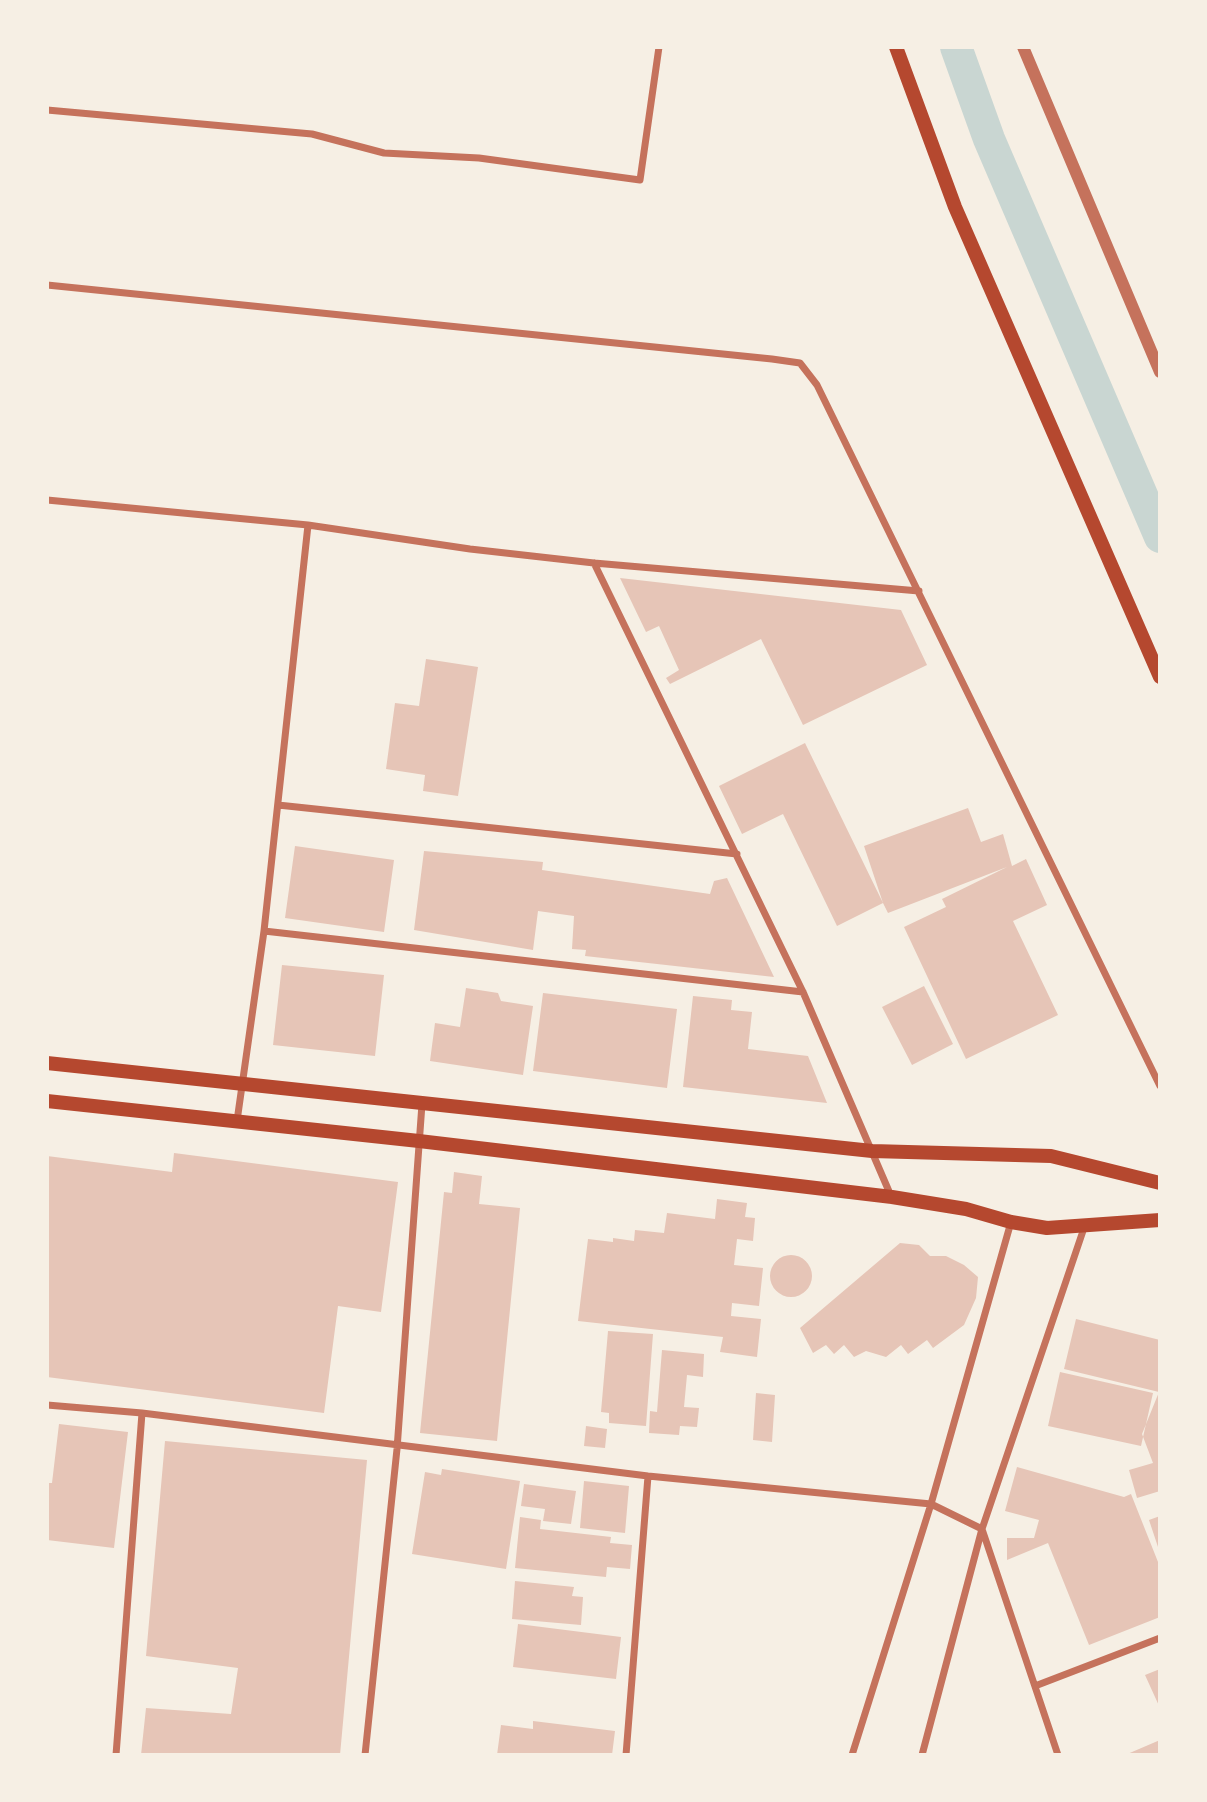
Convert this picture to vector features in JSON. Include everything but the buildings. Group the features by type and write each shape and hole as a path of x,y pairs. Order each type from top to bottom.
{"main road":[{"path":"896,47 955,207 1160,677"},
{"path":"47,1063 872,1150 1051,1156 1160,1183"},
{"path":"47,1101 419,1141 892,1197 965,1209 1011,1222 1047,1228 1160,1220"}],"street":[{"path":"47,110 312,134 384,153 479,158 640,180 659,47"},
{"path":"1023,47 1160,372"},
{"path":"47,285 800,363 817,384 1160,1086"},
{"path":"47,500 308,525 470,549 594,563 919,591"},
{"path":"237,1121 264,931 308,525"},
{"path":"594,563 803,992 892,1197"},
{"path":"278,805 737,854"},
{"path":"264,931 803,992"},
{"path":"365,1755 397,1445 422,1102"},
{"path":"852,1755 932,1504 1011,1222"},
{"path":"922,1755 982,1529 1085,1224"},
{"path":"47,1405 142,1413 648,1476 932,1504 982,1529 1058,1755"},
{"path":"116,1755 142,1413"},
{"path":"625,1755 648,1476"},
{"path":"1035,1686 1160,1638"}],"waterway":[{"path":"956,47 989,139 1160,537"}]}
